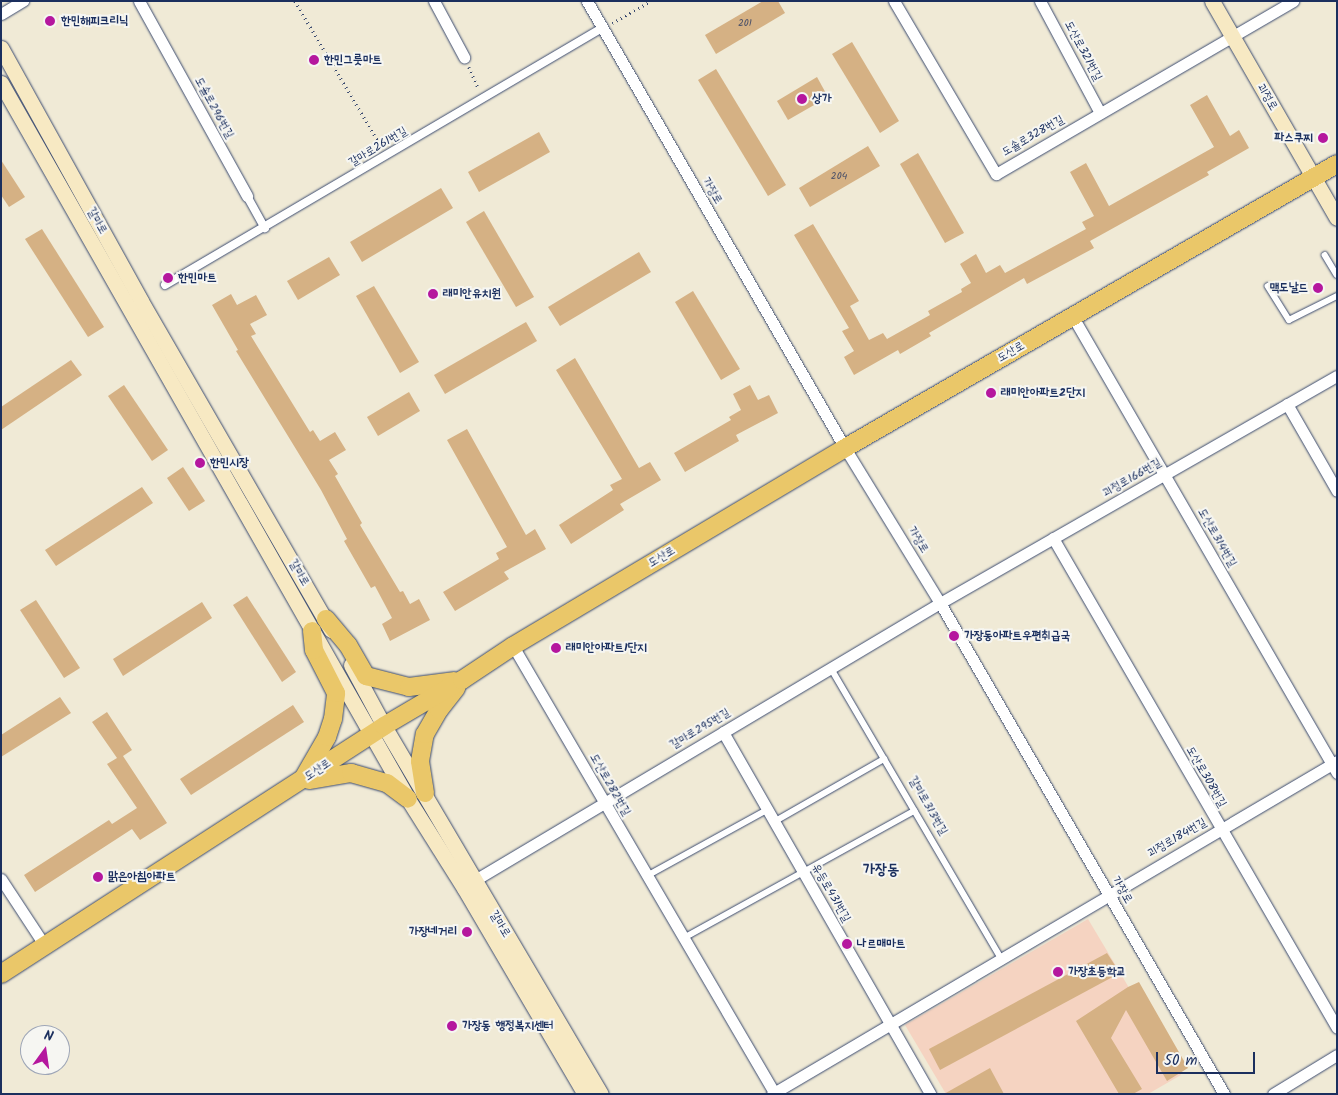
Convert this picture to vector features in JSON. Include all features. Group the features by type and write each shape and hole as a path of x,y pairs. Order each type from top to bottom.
{"main road":[{"name":"괴정로","path":"1212,1 1337,218"},
{"name":"갈마로","path":"1,48 141,301 326,619 408,799 464,888 585,1094"},
{"name":"갈마로","path":"1,83 312,630 378,731 425,793 601,1094"},
{"name":"도산로","path":"1,974 378,731 462,680 512,646 845,448 1313,176 1337,164"},
{"path":"326,619 348,644 366,676 409,687 462,680"},
{"path":"301,782 327,737 333,719 336,693 314,650 312,630"},
{"path":"425,793 420,761 425,734 439,710 462,680"},
{"path":"301,782 351,773 387,783 408,799"}],"street":[{"path":"1,14 23,1"},
{"name":"도솔로296번길","path":"139,1 265,228"},
{"path":"434,1 464,57"},
{"name":"가장로","path":"587,1 845,448 940,603 1224,1094"},
{"name":"도솔로328번길","path":"894,1 996,174 1293,1"},
{"name":"도산로321번길","path":"1040,1 1100,113"},
{"name":"갈마로261번길","path":"165,285 265,228 602,28"},
{"name":"도산로314번길","path":"1073,317 1335,766"},
{"name":"괴정로166번길","path":"940,603 1337,376"},
{"path":"1287,404 1337,491"},
{"name":"도산로308번길","path":"1053,538 1337,1028"},
{"name":"갈마로295번길","path":"475,880 940,603"},
{"name":"도산로282번길","path":"512,646 774,1093"},
{"name":"유등로431번길","path":"722,732 930,1094"},
{"name":"괴정로184번길","path":"1109,894 1220,829 1335,766"},
{"path":"1,879 45,946"},
{"path":"774,1093 1109,894"},
{"path":"1273,1094 1337,1054"}],"lane":[{"path":"1325,255 1337,275"},
{"path":"1268,286 1289,320 1337,296"},
{"name":"갈마로313번길","path":"831,668 1000,958"},
{"path":"774,822 884,759"},
{"path":"648,876 768,810"},
{"path":"684,938 914,811"}],"path":[{"path":"295,1 386,156"},
{"path":"602,28 651,1"},
{"path":"464,57 483,98"}],"shaded area":[{"name":"가장초등학교","path":"1088,919 1181,1075 1148,1094 946,1094 905,1025"}],"building":[{"path":"763,1 778,1 785,13 716,54 705,35"},
{"path":"852,42 899,121 880,133 832,54"},
{"path":"716,69 786,185 768,196 698,80"},
{"name":"상가","path":"817,77 828,97 788,120 777,101"},
{"path":"1207,95 1230,136 1239,130 1249,148 1207,172 1209,175 1090,241 1094,248 1027,284 1024,278 929,333 931,336 900,354 898,350 854,375 844,357 854,351 842,331 849,328 794,235 813,224 859,301 850,306 869,340 883,333 887,339 930,315 928,311 962,292 961,289 971,283 960,264 976,254 986,273 1000,265 1005,273 1086,229 1082,222 1094,216 1070,172 1086,163 1109,206 1214,147 1190,105"},
{"path":"539,132 550,152 479,192 468,172"},
{"path":"868,146 880,166 810,207 799,188"},
{"path":"918,153 964,233 945,243 900,164"},
{"path":"1,160 25,197 9,207 1,195"},
{"path":"441,188 453,208 362,262 350,242"},
{"path":"484,211 534,297 516,307 466,222"},
{"path":"42,229 104,327 88,337 25,239"},
{"path":"639,252 651,272 560,326 548,307"},
{"path":"329,257 340,275 298,300 287,281"},
{"path":"374,286 419,362 400,373 356,296"},
{"path":"693,291 740,369 721,380 675,302"},
{"path":"231,294 237,305 256,295 267,315 250,324 256,334 251,336 310,432 313,430 320,441 335,432 346,450 329,460 338,474 335,476 362,523 360,525 400,592 403,591 410,604 419,599 430,620 390,641 382,624 392,618 375,586 371,588 344,541 347,539 321,490 236,351 238,350 212,305"},
{"path":"526,322 537,341 445,394 434,375"},
{"path":"575,358 639,468 650,462 661,480 620,504 624,510 571,544 559,525 613,490 610,485 622,479 556,370"},
{"path":"71,360 82,375 1,430 1,407"},
{"path":"124,385 168,450 152,461 108,396"},
{"path":"750,385 758,400 769,395 778,413 736,435 739,441 685,472 674,453 731,420 729,417 741,410 733,394"},
{"path":"409,392 420,411 378,436 367,417"},
{"path":"467,429 526,535 535,529 546,549 504,572 509,579 455,611 443,592 499,559 496,553 507,547 447,440"},
{"path":"183,467 205,501 189,511 167,478"},
{"path":"142,487 153,503 56,566 45,550"},
{"path":"247,596 296,672 282,682 233,605"},
{"path":"36,600 80,668 64,678 20,610"},
{"path":"202,602 212,618 123,676 113,659"},
{"path":"60,697 71,713 1,757 1,735"},
{"path":"293,705 304,722 191,795 180,779"},
{"path":"107,712 132,750 123,756 167,823 140,840 132,829 35,892 24,875 109,820 112,824 137,808 107,764 117,758 92,722"},
{"path":"1107,953 1120,973 940,1070 929,1049"},
{"path":"1139,982 1188,1068 1167,1081 1126,1010 1111,1038 1142,1089 1133,1094 1119,1094 1076,1021 1128,987"},
{"path":"990,1068 1004,1094 944,1094"}],"place":[{"name":"한민해피크리닉","path":"50,21"},
{"name":"한민그릇마트","path":"314,60"},
{"name":"상가","path":"802,99"},
{"name":"파스쿠찌","path":"1323,138"},
{"name":"한민마트","path":"168,278"},
{"name":"맥도날드","path":"1318,288"},
{"name":"래미안유치원","path":"433,294"},
{"name":"래미안아파트2단지","path":"991,393"},
{"name":"한민시장","path":"200,463"},
{"name":"가장동아파트우편취급국","path":"954,636"},
{"name":"래미안아파트1단지","path":"556,648"},
{"name":"맑은아침아파트","path":"98,877"},
{"name":"가장네거리","path":"467,932"},
{"name":"나르매마트","path":"847,944"},
{"name":"가장초등학교","path":"1058,972"},
{"name":"가장동 행정복지센터","path":"452,1026"}],"district":[{"name":"가장동","path":"881,871"}]}
